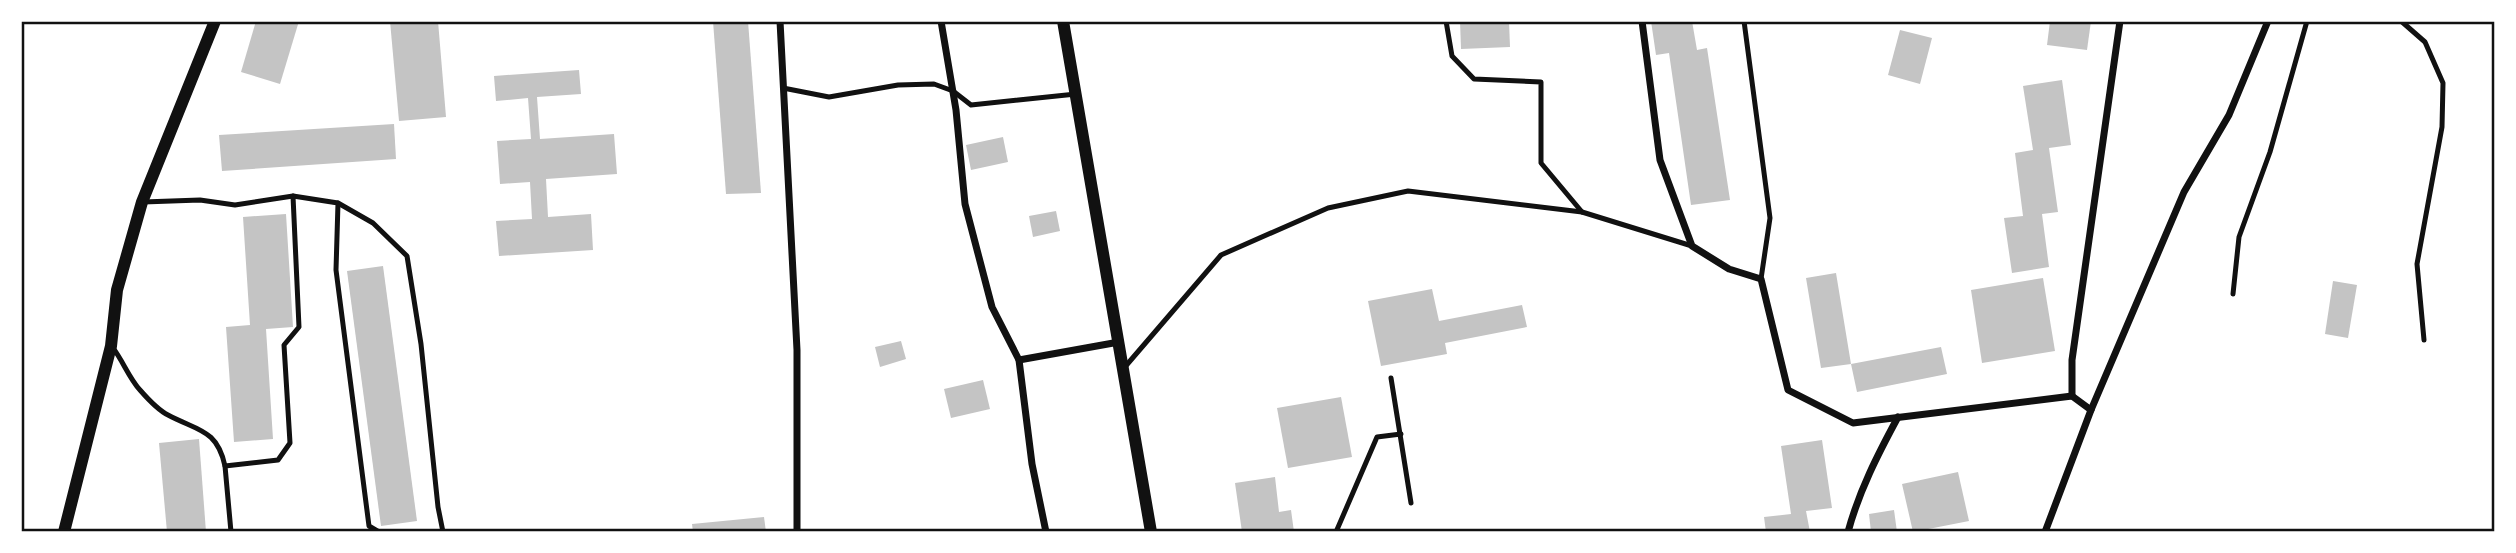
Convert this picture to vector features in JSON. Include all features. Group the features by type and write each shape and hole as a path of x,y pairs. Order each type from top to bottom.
{"street":[{"path":"64,532 111,346 117,290 142,202 215,21"},
{"path":"780,21 797,350 797,532"},
{"path":"941,21 953,91 965,204 992,307 1019,360 1032,464 1046,532"},
{"path":"1063,21 1151,532"},
{"path":"1642,21 1660,160 1692,246 1729,268 1761,279 1788,390 1853,423 2073,396 2091,410"},
{"path":"2073,396 2071,360 2120,21"},
{"path":"2045,532 2091,410 2184,192 2229,115 2267,21"},
{"path":"1019,360 1120,341"},
{"path":"1848,532 1853,511 1877,455 1898,417"}],"lane":[{"path":"1446,21 1451,56 1474,79 1541,82 1541,163 1582,212"},
{"path":"1744,21 1770,218 1761,279"},
{"path":"2233,293 2239,237 2270,152 2307,21"},
{"path":"2401,21 2425,42 2443,83 2442,127 2417,264 2424,340"},
{"path":"783,88 829,97 898,85 934,84 953,91 971,104 1077,94"},
{"path":"1124,368 1221,255 1328,208 1408,191 1582,212 1692,246"},
{"path":"225,466 278,460 290,443 284,345 299,327 293,196"},
{"path":"142,202 200,200 235,205 293,196 338,203 373,223 407,256 421,344 443,532"},
{"path":"338,203 336,270 369,526 379,532"},
{"path":"111,346 125,364 138,389 165,414 203,430 221,448 230,532"},
{"path":"1391,378 1411,503"},
{"path":"1336,532 1377,437 1401,434"}],"building":[{"path":"256,21 299,21 280,84 241,72"},
{"path":"390,21 438,21 446,117 399,121"},
{"path":"713,21 748,21 761,193 726,194"},
{"path":"1460,21 1509,21 1510,47 1461,49"},
{"path":"1651,21 1692,21 1697,50 1707,48 1730,200 1691,205 1669,53 1656,55"},
{"path":"2050,21 2091,21 2087,50 2047,45"},
{"path":"1900,30 1932,38 1920,84 1888,75"},
{"path":"579,70 581,94 537,97 540,139 614,134 617,174 546,179 548,217 591,214 593,250 499,256 496,221 532,219 530,182 500,184 497,141 531,139 528,98 496,101 494,76"},
{"path":"2062,80 2071,145 2049,148 2058,212 2042,214 2049,267 2012,273 2004,218 2023,216 2015,153 2033,150 2023,86"},
{"path":"394,124 396,159 222,171 219,135"},
{"path":"1003,137 1008,162 971,170 966,145"},
{"path":"1056,211 1060,231 1033,237 1029,216"},
{"path":"286,214 293,327 266,329 273,439 234,442 226,327 250,325 243,217"},
{"path":"383,266 417,521 381,526 347,271"},
{"path":"1836,273 1851,364 1821,368 1806,278"},
{"path":"2043,278 2055,351 1982,363 1971,290"},
{"path":"2333,281 2357,285 2348,338 2325,334"},
{"path":"1432,289 1439,321 1522,305 1527,327 1445,343 1447,354 1381,366 1368,301"},
{"path":"901,341 906,359 880,367 875,347"},
{"path":"1941,347 1947,374 1857,392 1851,364"},
{"path":"983,380 990,409 951,418 944,389"},
{"path":"1341,397 1352,457 1288,468 1277,408"},
{"path":"199,439 206,532 167,532 159,443"},
{"path":"1822,440 1832,508 1806,511 1810,532 1766,532 1764,517 1791,514 1781,446"},
{"path":"1958,472 1969,521 1913,532 1902,484"},
{"path":"1275,477 1279,512 1291,510 1294,532 1242,532 1235,483"},
{"path":"1894,510 1897,532 1871,532 1869,514"},
{"path":"764,517 766,532 693,532 692,524"}]}
